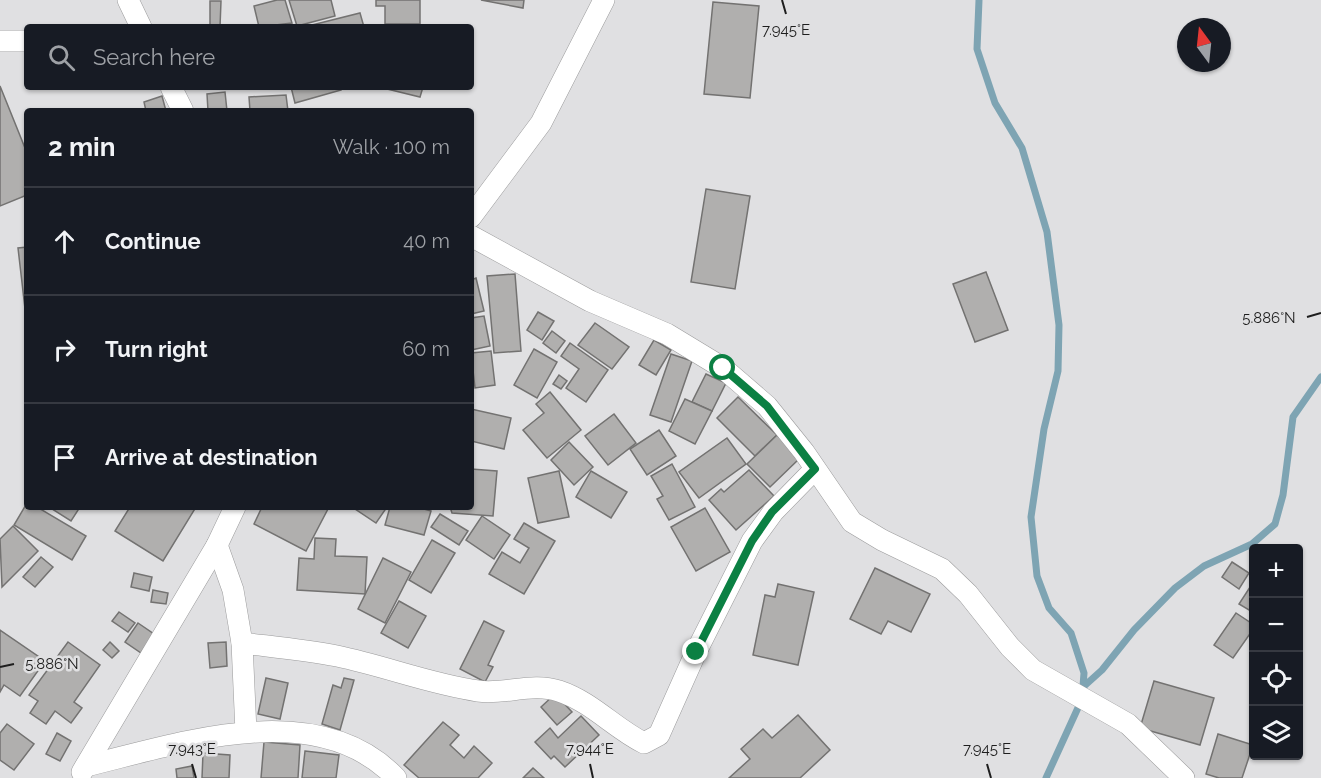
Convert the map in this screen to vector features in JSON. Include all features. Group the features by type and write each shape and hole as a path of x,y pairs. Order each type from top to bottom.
{"street":[{"path":"128,0 140,24"},
{"path":"474,213 541,123 604,0"},
{"path":"0,41 24,41"},
{"path":"172,90 182,108"},
{"path":"474,238 590,302 667,334 723,368 767,406 852,522 942,570 969,594 1010,647 1033,670 1128,724 1185,778"},
{"path":"242,643 337,656 446,686 483,692 522,687 557,690 586,702 627,735 644,743 658,735 696,652 752,541 772,512 815,469"},
{"path":"83,772 217,545 234,510"},
{"path":"217,545 233,590 242,643 246,732"},
{"path":"83,772 170,746 268,730 348,744 379,760 396,778"}],"building":[{"path":"285,0 292,23 258,24 254,6"},
{"path":"289,0 331,0 335,16 296,24"},
{"path":"376,0 420,0 420,24 385,24 385,6 376,6"},
{"path":"481,0 524,0 523,8"},
{"path":"210,1 221,1 220,24 210,24"},
{"path":"713,2 759,6 750,98 704,94"},
{"path":"360,13 363,24 316,24"},
{"path":"0,86 24,146 24,196 0,206"},
{"path":"292,90 341,90 295,103"},
{"path":"391,90 422,90 420,97"},
{"path":"225,92 227,108 208,108 207,94"},
{"path":"286,95 288,108 250,108 249,97"},
{"path":"162,96 165,108 145,108 144,102"},
{"path":"706,189 750,196 735,289 691,282"},
{"path":"24,247 24,300 18,248"},
{"path":"986,272 1008,330 975,342 953,284"},
{"path":"515,274 521,351 494,353 487,276"},
{"path":"476,278 484,311 474,313 474,279"},
{"path":"538,312 554,321 542,340 527,330"},
{"path":"484,316 490,346 474,349 474,318"},
{"path":"595,323 629,347 612,369 578,345"},
{"path":"552,331 565,341 556,353 543,343"},
{"path":"654,340 671,350 656,375 639,365"},
{"path":"570,343 608,370 586,402 566,388 579,369 561,356"},
{"path":"534,349 557,362 537,398 514,385"},
{"path":"491,351 495,385 475,388 474,353"},
{"path":"671,354 692,361 671,422 650,415"},
{"path":"706,374 726,383 712,411 692,402"},
{"path":"559,375 567,381 561,389 553,384"},
{"path":"550,392 581,430 547,458 523,430 544,413 536,404"},
{"path":"738,397 777,435 755,456 717,418"},
{"path":"685,399 712,411 695,444 669,431"},
{"path":"474,410 511,418 504,449 474,442"},
{"path":"614,414 636,443 608,465 585,436"},
{"path":"659,430 676,456 647,475 630,449"},
{"path":"777,435 800,458 770,487 747,464"},
{"path":"727,438 746,464 699,498 679,472"},
{"path":"569,442 593,467 574,485 551,460"},
{"path":"672,464 695,507 669,520 657,499 663,496 651,476"},
{"path":"474,469 497,471 493,516 452,513 451,510 474,510"},
{"path":"749,470 774,496 736,530 709,500 721,489 724,492"},
{"path":"559,471 569,517 538,523 528,478"},
{"path":"591,471 627,492 611,518 576,497"},
{"path":"24,508 24,510 42,510 86,536 72,560 14,525"},
{"path":"705,508 730,552 696,571 671,527"},
{"path":"54,510 78,510 71,521"},
{"path":"128,510 194,510 163,561 115,531"},
{"path":"261,510 327,510 306,551 254,524"},
{"path":"356,510 385,510 376,523"},
{"path":"389,510 431,511 424,535 385,525"},
{"path":"440,514 468,531 459,545 431,527"},
{"path":"482,516 510,535 494,559 466,540"},
{"path":"524,523 555,541 524,594 489,574 502,552 520,563 529,548 514,539"},
{"path":"13,526 38,551 2,587 0,539"},
{"path":"315,538 336,539 335,556 367,557 365,594 297,590 299,558 314,559"},
{"path":"432,540 455,553 431,593 409,580"},
{"path":"41,557 53,567 35,587 23,577"},
{"path":"383,558 411,572 385,623 358,609"},
{"path":"1232,562 1249,573 1239,589 1222,577"},
{"path":"875,568 930,594 911,632 888,621 881,634 850,619"},
{"path":"134,573 152,577 149,591 131,587"},
{"path":"778,584 814,592 798,665 753,655 765,595 775,597"},
{"path":"1249,589 1249,610 1239,604"},
{"path":"153,590 168,593 166,604 151,602"},
{"path":"399,601 426,616 408,648 381,633"},
{"path":"119,612 135,623 128,632 112,621"},
{"path":"1236,613 1249,622 1249,635 1233,658 1214,645"},
{"path":"484,621 504,631 488,665 493,667 485,682 460,669"},
{"path":"138,623 154,634 141,653 125,642"},
{"path":"0,630 45,661 20,696 4,685 0,692"},
{"path":"68,642 100,665 74,702 82,708 71,723 55,711 46,724 30,713 38,701 29,695"},
{"path":"110,642 119,651 112,658 103,650"},
{"path":"226,642 227,666 210,668 208,643"},
{"path":"266,678 288,683 280,719 258,714"},
{"path":"344,678 354,680 340,730 322,724 333,685 341,688"},
{"path":"1154,681 1214,698 1200,745 1140,728"},
{"path":"555,694 572,712 557,725 541,707"},
{"path":"798,715 830,750 800,778 729,778 750,759 741,749 763,729 772,738"},
{"path":"581,716 599,735 565,767 554,756 551,759 535,742 550,728 558,738"},
{"path":"443,722 459,735 450,745 464,758 474,746 492,763 478,778 419,778 404,765"},
{"path":"7,724 34,744 14,770 0,760 0,733"},
{"path":"57,733 71,741 60,761 46,754"},
{"path":"1218,734 1249,744 1249,757 1242,778 1219,778 1206,774"},
{"path":"264,742 300,745 298,778 261,778"},
{"path":"305,751 339,755 336,778 302,778"},
{"path":"203,753 230,755 229,778 202,778"},
{"path":"192,766 194,778 177,778 176,769"},
{"path":"533,768 544,778 523,778"}],"waterway":[{"path":"979,0 977,49 995,103 1022,148 1047,232 1059,325 1058,371 1044,429 1031,517 1037,576 1049,608 1071,633 1084,673 1082,699 1046,778"},
{"path":"1082,688 1102,670 1134,630 1175,588 1204,566 1252,544 1275,524 1283,495 1293,417 1321,377"}],"route":[{"path":"696,652 752,541 772,512 815,469 767,406 723,368"}]}
